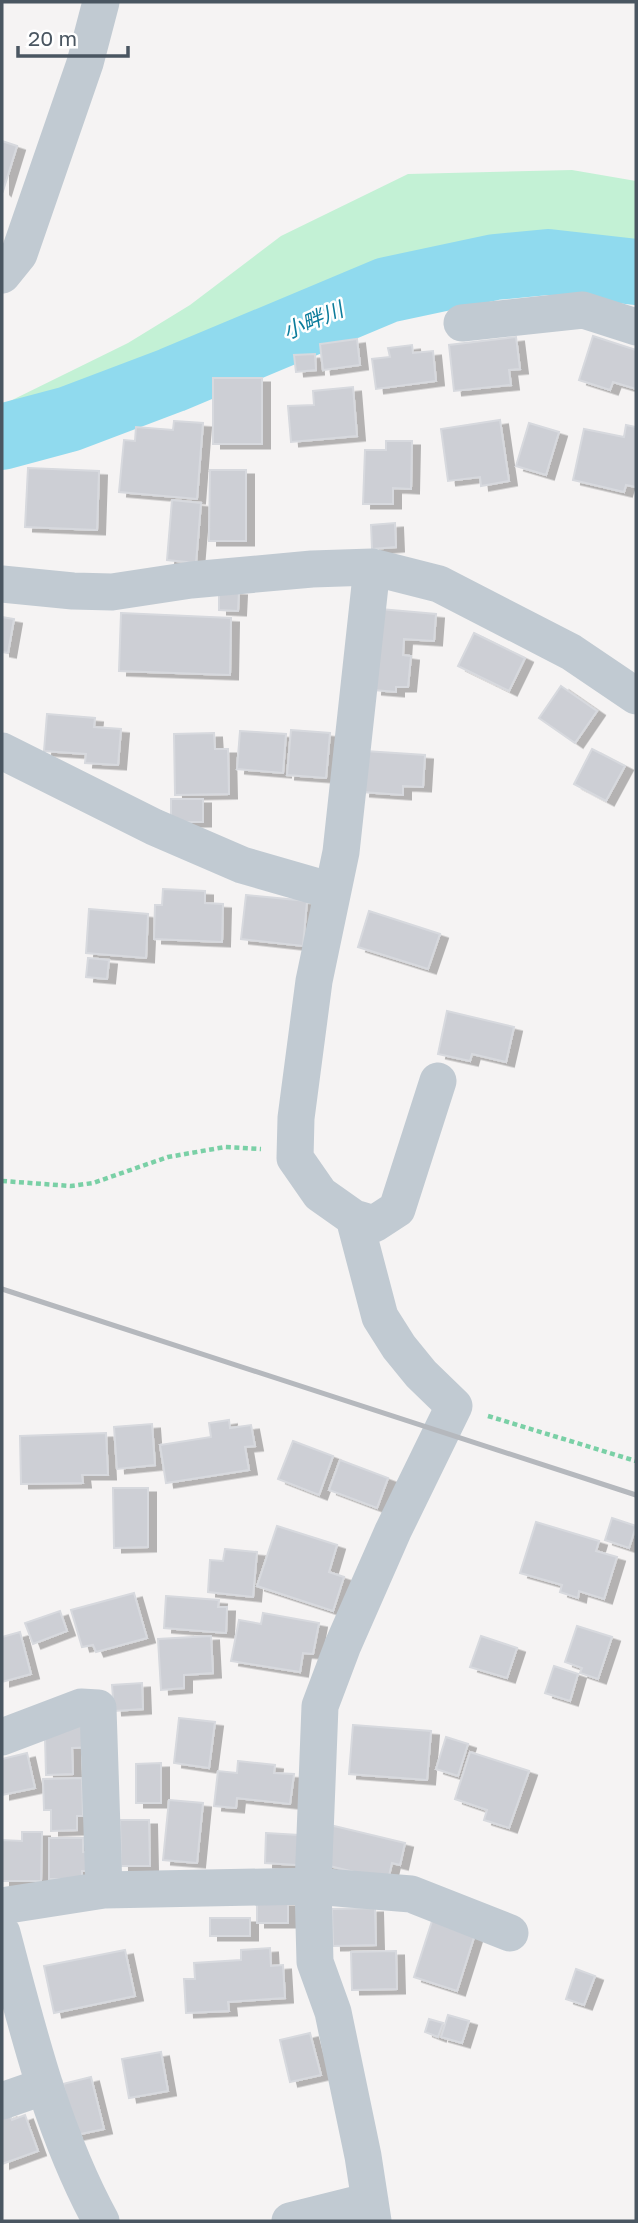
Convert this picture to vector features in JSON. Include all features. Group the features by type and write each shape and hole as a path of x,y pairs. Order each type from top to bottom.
{"street":[{"path":"2,275 19,254 85,64 101,2"},
{"path":"462,323 583,310 636,327"},
{"path":"372,567 341,852 314,981 296,1118 295,1158 320,1194 354,1218 374,1224 397,1209 438,1081"},
{"path":"2,584 112,592 191,580 312,569 372,567 439,584 571,652 636,696"},
{"path":"2,751 154,827 242,865 332,891"},
{"path":"290,2221 371,2211 363,2156 334,2012 315,1962 313,1886 320,1706 343,1645 393,1531 454,1406 399,1348 380,1317 354,1218"},
{"path":"2,1737 81,1707 99,1708 104,1890"},
{"path":"2,1906 104,1890 313,1886 411,1894 510,1933"},
{"path":"2,1933 32,2045 61,2133 85,2192 101,2221"},
{"path":"2,2101 45,2086"}],"path":[{"path":"2,1181 71,1186 93,1184 168,1157 225,1147 255,1147 295,1158"},
{"path":"454,1406 636,1461"}],"green space":[{"path":"572,170 636,181 636,305 572,285 427,301 261,327 115,386 2,408 2,405 128,343 190,305 281,236 408,174"}],"building":[{"path":"2,141 17,146 3,191 2,190"},
{"path":"593,336 636,350 636,389 613,382 610,390 579,380"},
{"path":"516,337 520,369 509,370 511,385 454,391 449,345"},
{"path":"357,339 360,365 323,370 320,344"},
{"path":"412,345 413,353 433,351 436,381 376,389 372,359 390,357 388,348"},
{"path":"315,354 316,370 296,372 294,355"},
{"path":"213,378 262,378 262,444 213,444"},
{"path":"353,387 357,436 291,442 288,406 314,405 313,391"},
{"path":"500,420 509,481 481,486 480,477 448,481 441,429"},
{"path":"174,421 203,423 197,499 119,492 124,440 135,441 136,427 173,430"},
{"path":"529,423 559,432 546,475 516,466"},
{"path":"626,425 636,427 636,487 626,485 624,492 573,480 584,429 624,437"},
{"path":"386,441 412,441 411,489 393,488 393,504 363,504 365,450 386,450"},
{"path":"28,468 99,471 97,530 25,527"},
{"path":"210,470 246,470 246,541 209,541"},
{"path":"172,500 201,503 196,563 167,560"},
{"path":"395,523 396,547 372,549 371,525"},
{"path":"219,590 239,591 238,611 219,610"},
{"path":"380,609 436,614 434,641 404,639 403,655 411,656 408,687 396,687 396,692 374,690"},
{"path":"121,613 231,618 230,675 119,671"},
{"path":"2,617 14,619 8,653 2,652"},
{"path":"474,633 525,658 509,691 458,666"},
{"path":"561,686 597,711 575,743 539,718"},
{"path":"47,714 95,718 94,727 121,729 118,765 85,763 86,754 44,751"},
{"path":"291,730 330,733 326,778 287,775"},
{"path":"240,731 286,734 283,773 237,769"},
{"path":"214,733 215,749 228,749 229,794 175,795 174,734"},
{"path":"592,749 625,766 606,801 574,784"},
{"path":"365,751 425,755 423,787 403,786 403,795 362,792"},
{"path":"171,799 203,799 203,822 171,822"},
{"path":"163,889 205,891 205,903 223,904 222,942 154,939 155,905 162,905"},
{"path":"246,895 307,901 303,946 241,939"},
{"path":"89,909 148,914 146,958 86,953"},
{"path":"369,911 440,934 428,969 358,947"},
{"path":"88,958 109,960 107,979 86,977"},
{"path":"447,1011 514,1027 506,1062 472,1054 470,1061 438,1054"},
{"path":"229,1420 230,1428 251,1425 255,1446 245,1447 249,1470 166,1483 160,1445 211,1437 209,1423"},
{"path":"152,1424 155,1465 117,1469 114,1427"},
{"path":"106,1433 108,1475 82,1475 83,1483 21,1484 20,1436"},
{"path":"293,1441 333,1456 319,1495 278,1479"},
{"path":"340,1460 388,1478 377,1508 329,1490"},
{"path":"113,1488 148,1488 148,1547 114,1548"},
{"path":"612,1518 636,1526 629,1548 605,1540"},
{"path":"536,1522 599,1541 596,1551 617,1557 604,1599 579,1591 578,1598 560,1592 562,1585 520,1573"},
{"path":"277,1526 337,1545 329,1572 344,1577 333,1611 257,1586"},
{"path":"225,1549 257,1552 253,1597 208,1592 210,1560 223,1561"},
{"path":"134,1593 147,1638 96,1652 93,1645 82,1647 71,1610"},
{"path":"166,1596 219,1600 218,1607 227,1607 226,1633 164,1628"},
{"path":"60,1611 67,1631 33,1644 25,1623"},
{"path":"263,1613 319,1623 313,1654 303,1653 300,1672 231,1661 239,1620 261,1624"},
{"path":"577,1626 612,1637 598,1679 580,1673 582,1668 565,1662"},
{"path":"20,1632 31,1674 2,1682 2,1637"},
{"path":"211,1636 213,1673 184,1675 184,1688 161,1690 158,1639"},
{"path":"481,1636 517,1648 507,1678 470,1667"},
{"path":"554,1666 578,1674 570,1701 545,1693"},
{"path":"142,1683 143,1709 114,1711 112,1685"},
{"path":"179,1718 215,1722 209,1768 174,1763"},
{"path":"77,1721 94,1747 72,1748 73,1774 46,1775 45,1738"},
{"path":"353,1725 431,1731 427,1780 349,1774"},
{"path":"446,1737 468,1744 458,1776 436,1769"},
{"path":"470,1752 529,1771 509,1828 484,1820 487,1810 455,1799"},
{"path":"27,1753 35,1788 2,1795 2,1759"},
{"path":"238,1761 275,1765 274,1773 294,1774 290,1804 237,1798 236,1808 214,1806 218,1771 237,1773"},
{"path":"161,1763 161,1803 136,1803 136,1764"},
{"path":"82,1778 83,1816 77,1816 77,1830 51,1831 51,1810 44,1810 43,1779"},
{"path":"169,1800 203,1803 197,1863 163,1860"},
{"path":"120,1820 149,1820 150,1866 121,1866"},
{"path":"330,1825 405,1843 400,1865 392,1863 388,1880 321,1864"},
{"path":"22,1832 42,1832 41,1881 2,1881 2,1840 22,1841"},
{"path":"266,1833 299,1835 297,1865 265,1863"},
{"path":"49,1838 83,1838 83,1852 92,1852 92,1871 82,1871 82,1879 49,1879"},
{"path":"257,1902 288,1902 288,1923 257,1923"},
{"path":"375,1908 376,1945 333,1946 332,1909"},
{"path":"210,1918 250,1918 250,1936 210,1936"},
{"path":"433,1918 476,1931 457,1991 414,1977"},
{"path":"270,1948 271,1966 283,1965 285,1998 228,2002 229,2011 186,2013 184,1979 195,1979 194,1963 241,1960 241,1950"},
{"path":"125,1950 135,1996 54,2013 44,1966"},
{"path":"396,1951 397,1989 352,1990 351,1952"},
{"path":"576,1969 595,1976 584,2005 566,1999"},
{"path":"448,2015 469,2021 462,2043 441,2037"},
{"path":"429,2019 443,2023 438,2037 425,2032"},
{"path":"310,2033 321,2075 290,2082 280,2040"},
{"path":"161,2052 168,2091 129,2098 122,2059"},
{"path":"91,2077 104,2129 76,2135 63,2084"},
{"path":"9,2113 12,2120 25,2115 38,2151 2,2164 2,2116"}],"waterway":[{"name":"小畔川","path":"2,437 69,419 172,380 387,290 495,267 548,262 636,272"}],"railway":[{"path":"2,1289 636,1495"}]}
